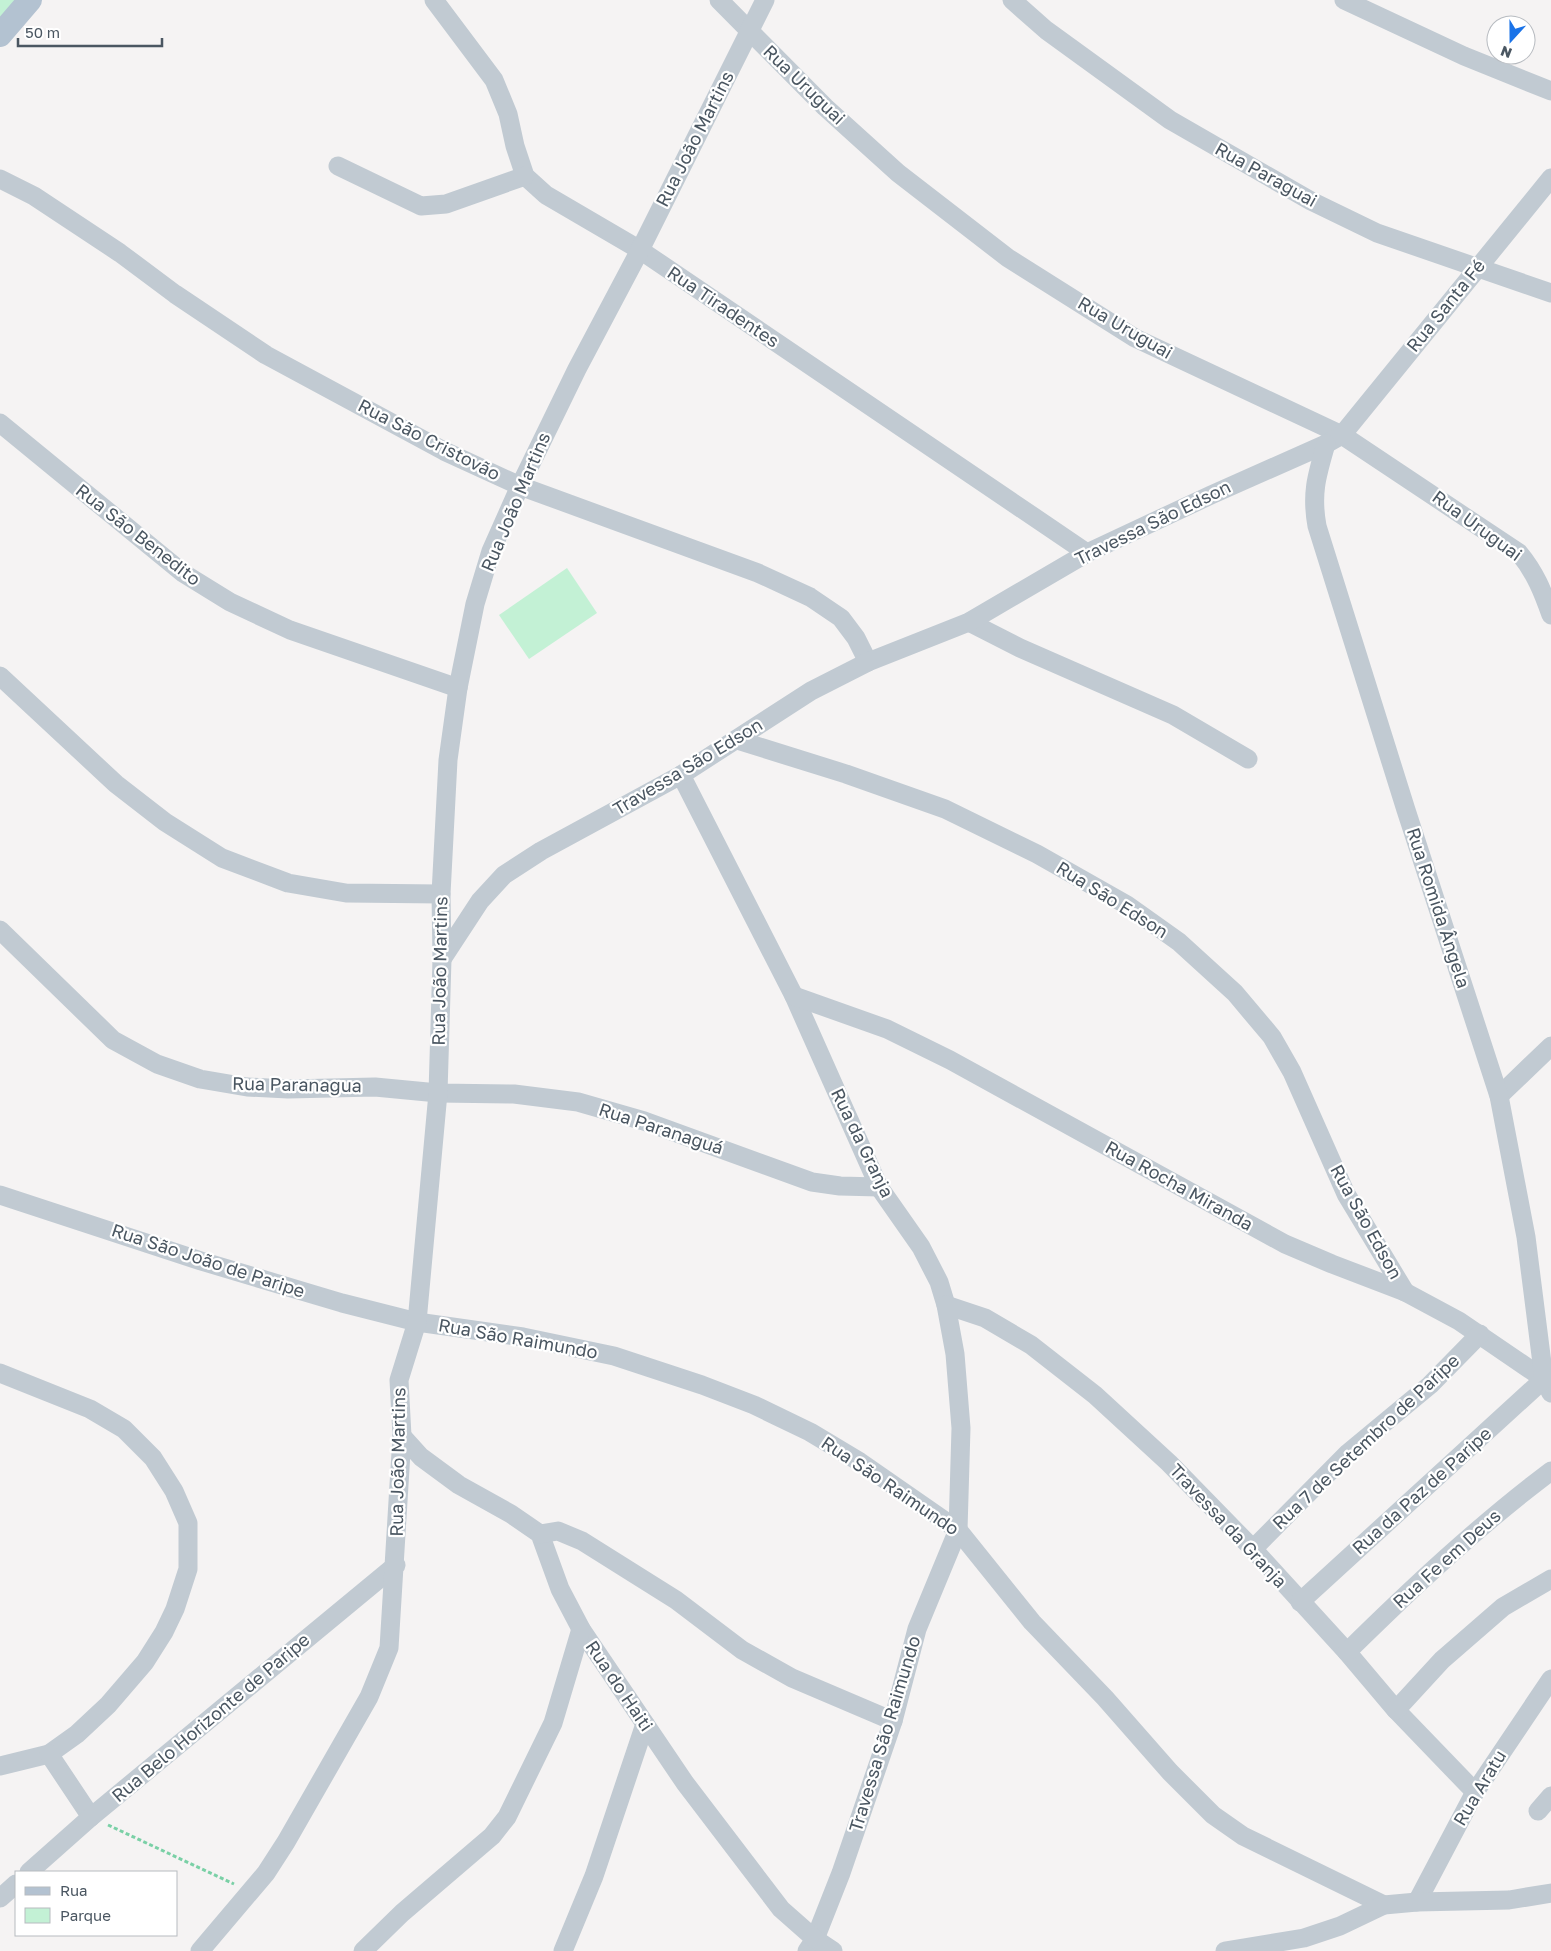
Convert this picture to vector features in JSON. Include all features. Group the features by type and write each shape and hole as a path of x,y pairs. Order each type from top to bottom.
{"main road":[{"path":"0,35 30,0"}],"street":[{"name":"Rua Tiradentes","path":"434,0 494,80 508,114 515,146 525,176 546,195 640,250 1087,553"},
{"name":"Rua Uruguai","path":"719,0 825,107 898,173 1008,258 1135,338 1334,440 1519,553 1531,568 1551,615"},
{"name":"Rua João Martins","path":"200,1951 266,1872 286,1842 346,1740 378,1677 389,1648 396,1565 402,1436 399,1380 417,1322 438,1093 442,959 441,894 448,760 458,688 476,604 491,551 520,486 577,369 640,250 765,0"},
{"name":"Rua Paraguai","path":"1012,0 1046,30 1170,120 1311,201 1377,233 1551,293"},
{"path":"1344,0 1464,56 1551,91"},
{"path":"338,166 421,206 446,204 525,176"},
{"name":"Rua Santa Fé","path":"1334,440 1551,178"},
{"name":"Rua São Cristovão","path":"0,179 42,202 120,253 175,294 266,354 444,451 520,486 758,573 810,596 841,618 856,638 868,662"},
{"name":"Rua São Benedito","path":"0,424 183,573 230,602 290,630 458,688"},
{"name":"Travessa São Edson","path":"442,959 480,901 504,875 541,852 681,775 811,691 868,662 969,622 1087,553 1211,494 1334,440"},
{"name":"Rua Romida Ângela","path":"1334,440 1315,482 1313,505 1317,526 1406,810 1499,1096 1526,1237 1548,1386"},
{"path":"969,622 1020,648 1173,715 1248,759"},
{"path":"0,676 116,784 165,822 222,858 288,883 346,893 441,894"},
{"name":"Rua São Edson","path":"737,740 846,774 945,809 1037,854 1127,905 1179,942 1235,993 1272,1037 1292,1072 1346,1194 1405,1292"},
{"name":"Rua da Granja","path":"681,775 794,996 879,1187 921,1247 939,1282 946,1305 955,1354 961,1428 958,1530"},
{"name":"Rua Paranagua","path":"0,930 113,1040 157,1064 200,1079 247,1087 288,1089 375,1087 438,1093"},
{"name":"Rua Rocha Miranda","path":"794,996 887,1029 950,1060 1285,1244 1405,1292 1459,1320 1548,1386"},
{"path":"1499,1096 1551,1046"},
{"name":"Rua Paranaguá","path":"438,1093 514,1094 578,1102 644,1121 812,1182 840,1186 879,1187"},
{"name":"Rua São João de Paripe","path":"0,1195 201,1261 342,1303 417,1322"},
{"name":"Travessa da Granja","path":"946,1305 985,1318 1031,1345 1095,1395 1169,1463 1252,1549 1396,1710 1476,1792"},
{"name":"Rua São Raimundo","path":"417,1322 523,1337 614,1356 702,1385 754,1405 810,1432 860,1462 958,1530 1032,1622 1105,1698 1170,1772 1213,1815 1243,1836 1384,1905"},
{"name":"Rua 7 de Setembro de Paripe","path":"1252,1549 1348,1453 1430,1385 1480,1334"},
{"path":"0,1373 90,1409 124,1429 153,1458 174,1491 188,1523 188,1569 175,1608 164,1632 145,1662 108,1705 77,1734 49,1754 0,1766"},
{"name":"Rua da Paz de Paripe","path":"1300,1602 1548,1386"},
{"path":"402,1436 421,1457 460,1485 511,1514 540,1534 558,1532 582,1541 676,1600 742,1650 792,1678 893,1721"},
{"name":"Rua Fe em Deus","path":"1346,1652 1396,1603 1480,1527 1551,1471"},
{"name":"Travessa São Raimundo","path":"811,1945 841,1873 893,1721 917,1629 958,1530"},
{"name":"Rua do Haiti","path":"540,1534 560,1589 582,1629 685,1783 811,1945 833,1951"},
{"name":"Rua Belo Horizonte de Paripe","path":"30,1871 91,1818 396,1565"},
{"path":"1396,1710 1442,1660 1503,1607 1551,1579"},
{"path":"362,1951 402,1913 492,1836 506,1817 553,1723 582,1629"},
{"name":"Rua Aratu","path":"1417,1902 1476,1792 1551,1679"},
{"path":"563,1951 594,1876 645,1724"},
{"path":"49,1754 91,1818"},
{"path":"1538,1811 1551,1796"},
{"path":"0,1898 15,1885"},
{"path":"1225,1951 1304,1938 1340,1926 1384,1905 1417,1902 1509,1900 1551,1893"}],"path":[{"path":"91,1818 250,1891"}],"green space":[{"path":"0,0 17,0 0,19"},
{"path":"567,568 597,613 529,659 499,615"}]}
